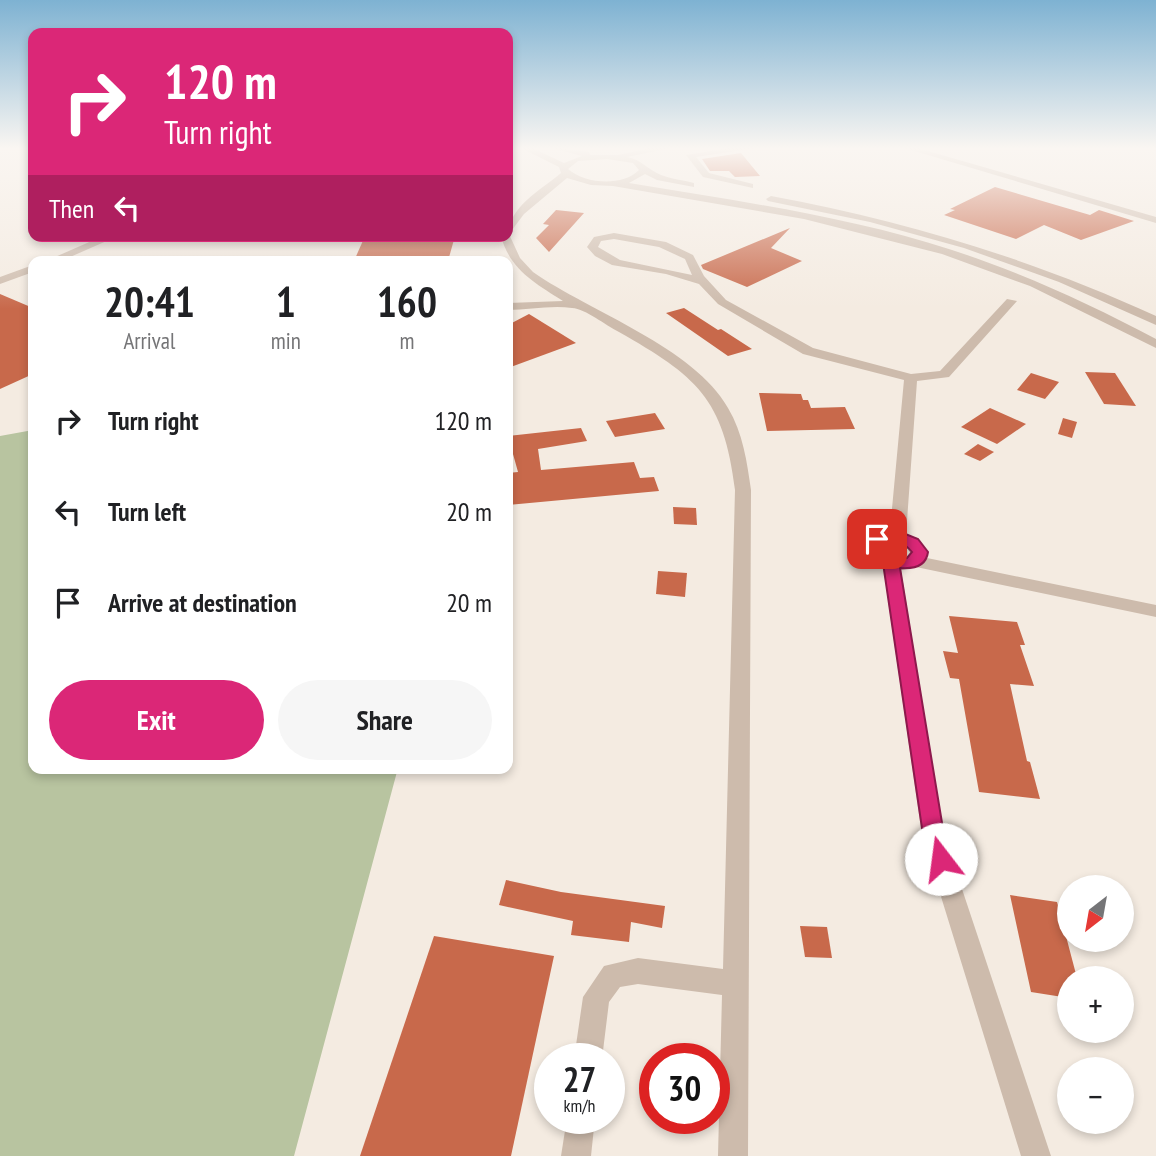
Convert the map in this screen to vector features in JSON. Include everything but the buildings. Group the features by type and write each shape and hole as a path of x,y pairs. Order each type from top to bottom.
{"street":[{"path":"513,223 520,212 533,201"},
{"path":"711,201 897,237 991,266 1108,318 1156,344"},
{"path":"781,201 853,214 968,244 1055,275 1156,321"},
{"path":"1090,201 1156,220"},
{"path":"704,282 615,262 598,255 592,247 598,239 614,236 662,244 689,257 704,282 722,302 808,351 911,378 944,374 1012,300"},
{"path":"63,256 98,242"},
{"path":"507,242 522,269 572,304 664,354 691,373 713,395 726,417 738,451 743,490 733,1156"},
{"path":"0,281 28,270"},
{"path":"513,307 572,304"},
{"path":"898,536 911,378"},
{"path":"916,561 920,552 917,547 898,536 883,536 874,543 875,553 891,563 903,565 916,561 1156,611"},
{"path":"891,563 933,835 1036,1156"},
{"path":"590,1043 596,997 613,975 638,971 736,984"},
{"path":"576,1156 578,1134"}],"green space":[{"path":"28,431 28,774 396,774 294,1156 0,1156 0,436"}],"route":[{"path":"877,539 890,535 906,538 920,552 916,561 910,564 891,563 933,835 941,859"}]}
